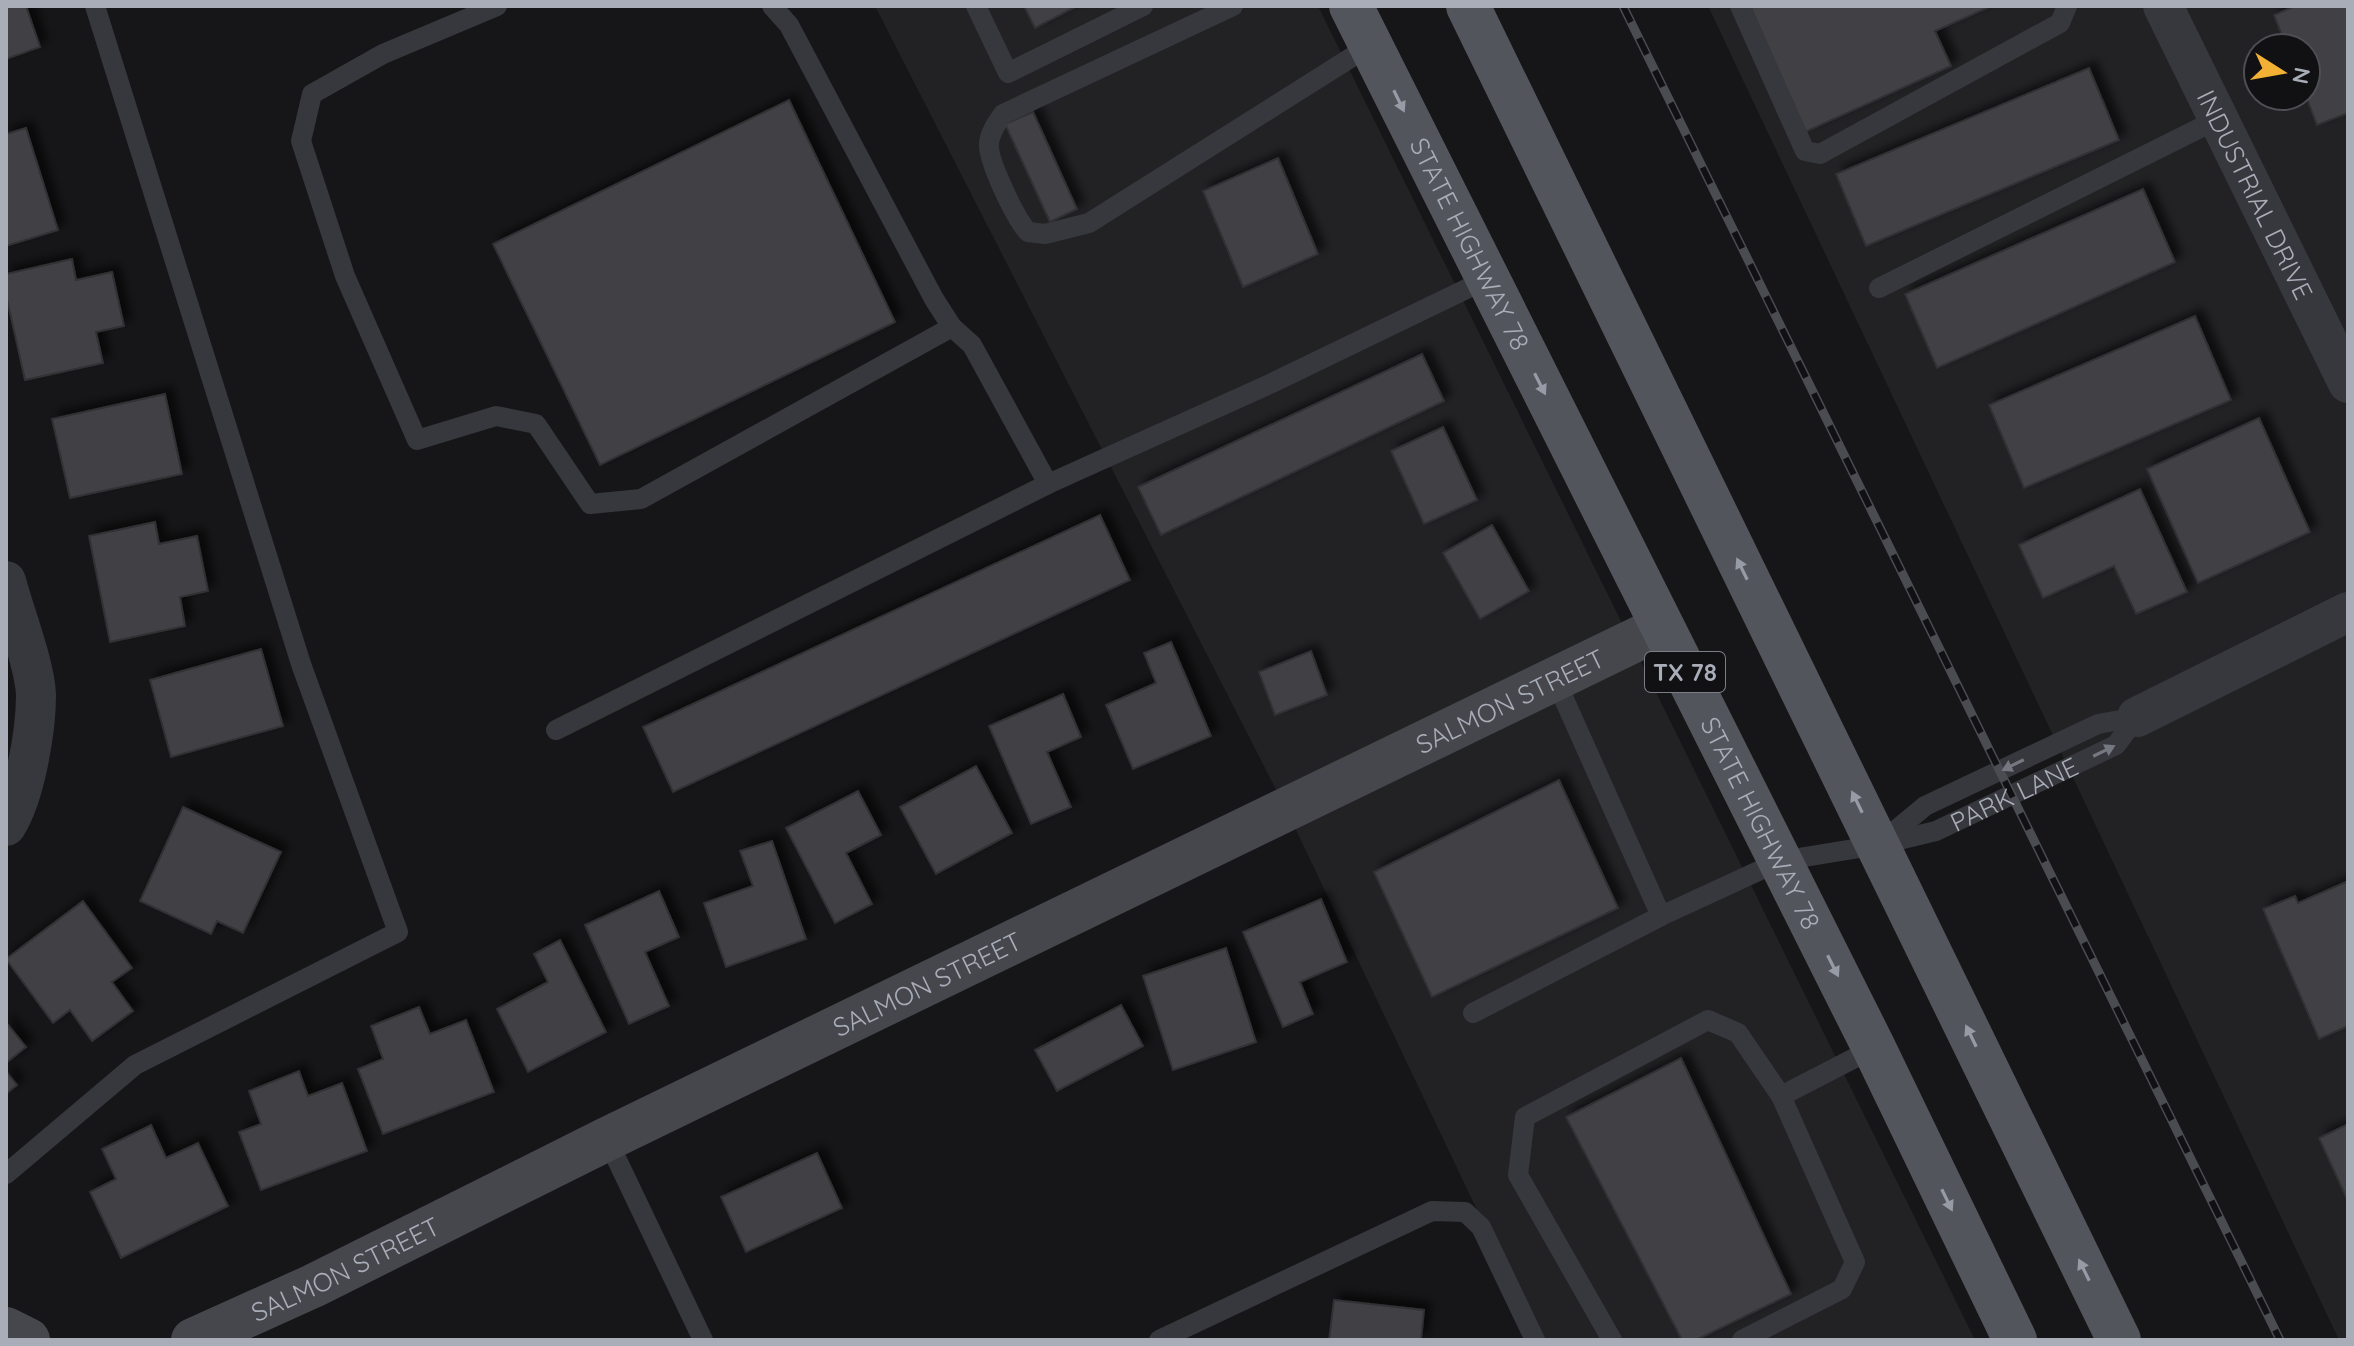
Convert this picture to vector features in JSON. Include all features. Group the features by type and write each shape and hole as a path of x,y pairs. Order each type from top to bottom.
{"main road":[{"name":"STATE HIGHWAY 78","path":"1351,6 1874,1048 2015,1340"},
{"path":"1468,6 2119,1340"}],"street":[{"name":"INDUSTRIAL DRIVE","path":"2163,6 2348,383"},
{"path":"6,581 36,693 31,746 13,815 6,826"},
{"name":"PARK LANE","path":"2137,717 2348,612"},
{"name":"SALMON STREET","path":"193,1340 313,1286 607,1139 1662,627"},
{"path":"6,1329 28,1340"}],"lane":[{"path":"6,1174 135,1065 398,932 301,664 95,6"},
{"path":"497,6 383,54 312,94 301,141 345,276 417,440 496,416 536,424 590,504 641,499 952,327"},
{"path":"772,6 789,25 952,327 972,345 1048,484"},
{"path":"976,6 1008,73 1143,6"},
{"path":"1740,6 1805,151 1820,154 2060,23 2067,6"},
{"path":"1230,7 1003,114 992,130 988,146 1017,220 1028,232 1045,234 1089,223 1371,45"},
{"path":"1879,288 2218,119"},
{"path":"556,730 1048,484 1272,383 1487,279"},
{"path":"1555,679 1661,916"},
{"name":"PARK LANE","path":"1473,1013 1661,916 1780,861 1878,845 1936,831 2116,745 2137,717"},
{"path":"1612,1340 1518,1175 1525,1117 1708,1020 1738,1033 1781,1096 1855,1262 1842,1289 1742,1340"},
{"path":"1781,1096 1874,1048"},
{"path":"607,1139 703,1340"},
{"path":"1159,1340 1432,1211 1465,1212 1481,1227 1535,1340"}],"shaded area":[{"path":"875,6 1318,6 1975,1340 1539,1340 1286,809"},
{"path":"1708,6 2348,6 2348,1340 2339,1340"}],"building":[{"path":"6,6 26,6 40,47 6,59"},
{"path":"1024,6 1077,6 1035,28"},
{"path":"1750,6 1987,8 1935,31 1951,66 1805,132"},
{"path":"2295,6 2348,6 2348,113 2317,125 2312,112 2322,112 2322,32 2281,32 2274,15"},
{"path":"2089,68 2119,140 1866,246 1836,174"},
{"path":"789,100 895,322 600,465 493,244"},
{"path":"1033,112 1077,209 1050,222 1005,124"},
{"path":"26,128 58,230 6,246 6,134"},
{"path":"1278,158 1318,254 1243,287 1203,191"},
{"path":"2143,189 2175,262 1937,368 1905,294"},
{"path":"72,259 76,280 112,272 124,326 96,332 103,363 25,380 6,295 6,274"},
{"path":"2195,316 2231,400 2024,488 1989,405"},
{"path":"1422,354 1444,401 1161,535 1138,487"},
{"path":"165,394 182,474 70,498 52,419"},
{"path":"2259,418 2310,532 2198,583 2147,469"},
{"path":"1443,427 1477,500 1424,524 1391,451"},
{"path":"2140,489 2187,592 2136,614 2114,566 2043,598 2019,545"},
{"path":"1100,515 1130,580 673,792 643,727"},
{"path":"155,522 159,544 197,536 208,591 180,597 185,626 110,642 89,536"},
{"path":"1492,525 1529,591 1480,619 1443,553"},
{"path":"1171,642 1211,736 1133,769 1106,705 1156,683 1144,653"},
{"path":"261,649 283,726 171,757 150,680"},
{"path":"1311,651 1327,695 1275,715 1259,672"},
{"path":"1063,694 1081,737 1047,752 1071,807 1031,824 989,726"},
{"path":"976,766 1012,833 936,874 900,807"},
{"path":"1559,780 1618,908 1432,997 1374,872"},
{"path":"858,791 881,835 846,853 872,904 835,923 786,828"},
{"path":"183,807 281,852 243,933 217,921 211,934 140,901"},
{"path":"772,841 806,939 726,967 704,903 753,886 740,851"},
{"path":"2348,881 2348,1026 2319,1039 2263,909 2295,896 2298,903"},
{"path":"659,891 679,937 645,952 669,1006 629,1024 585,925"},
{"path":"1321,899 1347,962 1300,982 1313,1014 1283,1027 1243,932"},
{"path":"83,901 132,968 112,982 133,1011 92,1041 70,1010 53,1023 6,959"},
{"path":"560,940 606,1032 528,1072 497,1009 548,982 534,954"},
{"path":"1226,948 1256,1042 1173,1070 1143,976"},
{"path":"1121,1005 1143,1046 1057,1091 1035,1050"},
{"path":"419,1007 430,1034 466,1020 494,1092 383,1134 358,1069 383,1059 371,1026"},
{"path":"6,1022 26,1047 6,1063"},
{"path":"1681,1058 1791,1294 1696,1340 1682,1340 1566,1117"},
{"path":"6,1071 17,1085 6,1094"},
{"path":"299,1071 308,1096 342,1083 367,1151 261,1190 239,1132 261,1124 249,1091"},
{"path":"2348,1124 2348,1201 2319,1138"},
{"path":"151,1125 166,1158 198,1143 228,1206 121,1258 90,1192 116,1179 102,1149"},
{"path":"817,1153 842,1208 746,1252 721,1197"},
{"path":"1334,1300 1424,1310 1421,1340 1329,1340"}],"railway":[{"path":"1623,6 2280,1340"}]}
